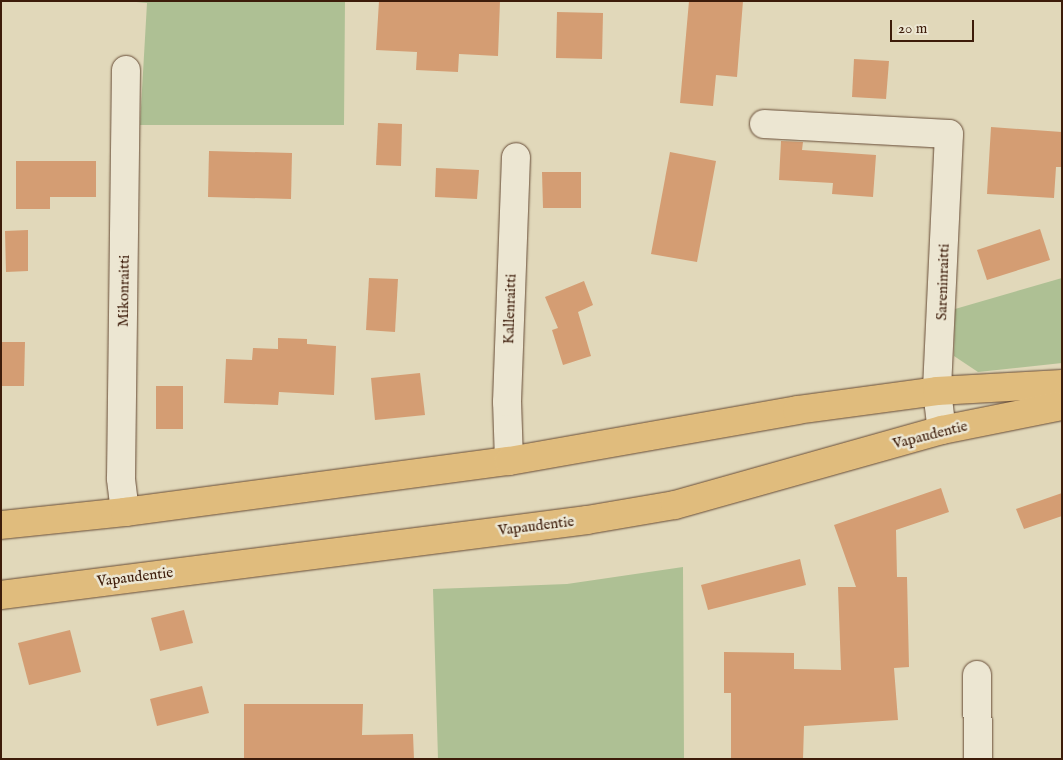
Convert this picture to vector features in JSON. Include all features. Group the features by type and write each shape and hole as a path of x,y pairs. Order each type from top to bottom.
{"main road":[{"path":"1,525 125,512 509,461 797,410 937,391 1062,384"},
{"name":"Vapaudentie","path":"1,595 587,520 675,505 942,430 1062,406"}],"street":[{"name":"Mikonraitti","path":"125,512 121,478 126,70"},
{"name":"Sareninraitti","path":"764,124 949,134 937,391 942,430"},
{"name":"Kallenraitti","path":"509,461 507,402 516,157"},
{"path":"977,675 978,759"}],"green space":[{"path":"126,1 345,1 344,125 140,125 147,3"},
{"path":"1062,278 1062,363 978,372 954,356 955,309"},
{"path":"683,567 684,759 438,759 433,589 567,584"}],"building":[{"path":"379,1 500,1 498,56 459,54 458,72 416,70 417,52 376,50"},
{"path":"689,1 743,1 737,77 716,75 713,106 680,103"},
{"path":"557,12 603,13 602,59 556,58"},
{"path":"854,59 889,61 886,99 852,97"},
{"path":"378,123 402,124 401,166 376,165"},
{"path":"991,127 1062,132 1062,167 1056,167 1054,198 987,194"},
{"path":"781,141 803,142 802,150 876,155 873,197 832,194 833,183 779,180"},
{"path":"209,151 292,153 291,199 208,197"},
{"path":"670,152 716,161 697,262 651,254"},
{"path":"16,161 96,161 96,197 50,197 50,209 16,209"},
{"path":"436,168 479,170 477,199 435,197"},
{"path":"542,172 581,172 581,208 543,208"},
{"path":"1040,229 1050,260 987,280 977,250"},
{"path":"28,230 28,271 6,272 5,231"},
{"path":"369,278 398,279 395,332 366,330"},
{"path":"584,281 593,305 578,312 591,356 563,365 552,330 558,328 545,297"},
{"path":"278,338 307,339 307,344 336,346 334,395 279,392 278,405 224,403 226,359 252,360 253,348 278,349"},
{"path":"1,342 25,342 24,386 1,386"},
{"path":"420,373 425,415 375,420 371,378"},
{"path":"156,386 183,386 183,429 156,429"},
{"path":"941,488 949,512 896,530 897,577 907,577 909,667 894,668 898,720 804,726 803,759 731,759 731,693 724,693 724,652 794,653 794,669 841,670 838,587 856,587 834,525"},
{"path":"1062,493 1062,516 1024,529 1016,509"},
{"path":"800,559 806,585 708,610 701,585"},
{"path":"184,610 193,643 160,651 151,618"},
{"path":"70,630 81,672 29,685 18,643"},
{"path":"202,686 209,713 157,726 150,699"},
{"path":"244,704 363,704 362,735 413,734 414,759 244,759"}]}
